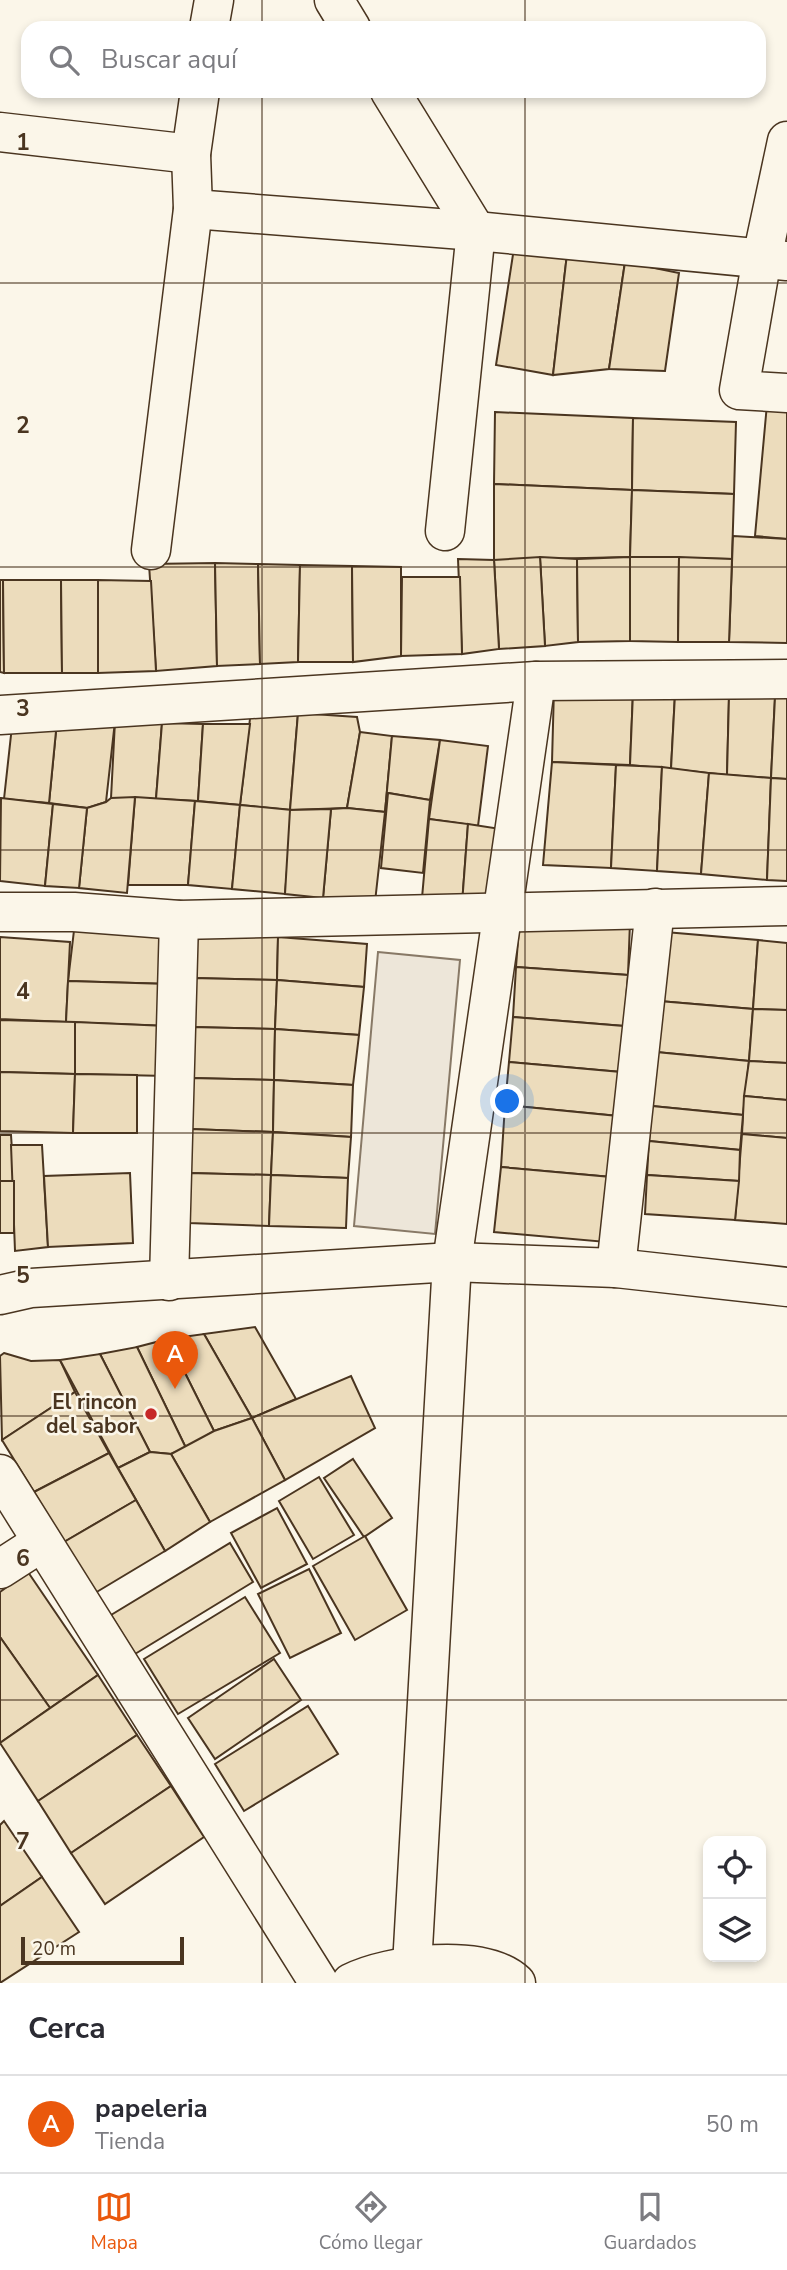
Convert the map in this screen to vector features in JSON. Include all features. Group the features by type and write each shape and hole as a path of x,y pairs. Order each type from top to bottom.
{"street":[{"path":"210,21 214,0"},
{"path":"334,0 347,21"},
{"path":"151,550 193,209 191,154 199,98"},
{"path":"394,98 475,231 445,531"},
{"path":"0,132 191,154"},
{"path":"787,141 774,260 739,390 787,393"},
{"path":"193,209 475,231 774,260"},
{"path":"0,716 536,681 787,680"},
{"path":"412,1966 452,1262 536,681"},
{"path":"0,912 74,912 179,920 787,906"},
{"path":"615,1268 655,908"},
{"path":"169,1281 179,920"},
{"path":"0,1295 31,1288 452,1262 615,1268 787,1287"},
{"path":"0,1474 319,1983"},
{"path":"0,1569 42,1542"},
{"path":"351,1983 366,1975 412,1966 470,1965 509,1976 516,1983"}],"shaded area":[{"path":"378,952 460,960 435,1234 354,1226"}],"building":[{"path":"514,248 567,254 553,375 496,365"},
{"path":"567,254 625,262 609,369 553,375"},
{"path":"625,262 679,273 665,371 609,369"},
{"path":"767,404 787,406 787,539 755,536"},
{"path":"495,412 633,418 632,490 494,484"},
{"path":"633,418 736,422 734,494 632,490"},
{"path":"494,484 632,490 630,557 494,560"},
{"path":"632,490 734,494 732,559 630,557"},
{"path":"733,536 787,539 787,643 729,642"},
{"path":"540,557 577,559 578,642 545,646"},
{"path":"540,557 545,646 499,649 494,560"},
{"path":"630,557 679,557 678,642 630,641"},
{"path":"630,557 630,641 578,642 577,559"},
{"path":"679,557 732,559 729,642 678,642"},
{"path":"458,559 494,560 499,649 462,654"},
{"path":"215,563 217,666 156,671 149,564"},
{"path":"215,563 258,564 260,664 217,666"},
{"path":"258,564 300,565 298,662 260,664"},
{"path":"300,565 352,566 353,662 298,662"},
{"path":"352,566 401,567 401,656 353,662"},
{"path":"402,577 460,577 462,654 401,656"},
{"path":"0,580 3,580 4,673 0,672"},
{"path":"3,580 61,580 62,673 4,673"},
{"path":"61,580 98,580 98,673 62,673"},
{"path":"98,580 151,581 156,671 98,673"},
{"path":"554,688 633,692 630,765 552,762"},
{"path":"633,692 675,694 671,769 630,765"},
{"path":"675,694 729,696 727,775 671,769"},
{"path":"729,696 775,697 771,778 727,775"},
{"path":"775,697 787,698 787,779 771,778"},
{"path":"251,710 298,713 290,810 240,805"},
{"path":"298,713 357,717 360,732 347,808 290,810"},
{"path":"115,721 162,723 156,799 111,798"},
{"path":"115,721 106,802 87,808 49,803 56,731"},
{"path":"162,723 203,724 198,801 156,799"},
{"path":"203,724 250,724 240,805 198,801"},
{"path":"12,726 56,731 49,803 4,799"},
{"path":"360,732 392,736 385,812 347,808"},
{"path":"392,736 440,740 430,800 388,793 385,812"},
{"path":"440,740 488,746 478,826 429,819"},
{"path":"552,762 616,765 611,868 543,865"},
{"path":"616,765 662,767 657,871 611,868"},
{"path":"662,767 709,773 701,874 657,871"},
{"path":"709,773 771,778 767,880 701,874"},
{"path":"771,778 787,779 787,881 767,880"},
{"path":"388,793 430,800 423,873 381,868"},
{"path":"135,797 195,801 188,885 128,885"},
{"path":"135,797 127,893 79,888 87,808 111,798"},
{"path":"1,798 53,804 45,886 0,881"},
{"path":"195,801 240,805 232,889 188,885"},
{"path":"53,804 87,808 79,888 45,886"},
{"path":"240,805 292,810 285,894 232,889"},
{"path":"331,809 385,812 375,902 323,898"},
{"path":"331,809 323,898 285,894 290,810"},
{"path":"429,819 468,824 462,904 422,898"},
{"path":"468,824 507,830 497,906 462,904"},
{"path":"520,914 630,922 628,975 516,967"},
{"path":"75,922 170,928 169,984 68,981"},
{"path":"665,932 758,940 753,1009 659,1001"},
{"path":"193,934 278,937 277,980 192,978"},
{"path":"0,937 70,942 66,1022 0,1019"},
{"path":"278,937 367,944 364,987 277,980"},
{"path":"758,940 787,943 787,1010 753,1009"},
{"path":"516,967 628,975 624,1026 513,1017"},
{"path":"192,978 277,980 275,1029 191,1027"},
{"path":"277,980 364,987 359,1035 275,1029"},
{"path":"68,981 169,984 167,1026 66,1022"},
{"path":"659,1001 753,1009 749,1061 656,1052"},
{"path":"753,1009 787,1010 787,1063 749,1061"},
{"path":"513,1017 624,1026 621,1072 509,1062"},
{"path":"0,1020 75,1022 75,1074 0,1072"},
{"path":"75,1022 167,1026 167,1076 75,1074"},
{"path":"191,1027 275,1029 274,1080 190,1078"},
{"path":"275,1029 359,1035 353,1085 274,1080"},
{"path":"656,1052 749,1061 743,1115 652,1106"},
{"path":"749,1061 787,1063 787,1100 744,1096"},
{"path":"509,1062 621,1072 618,1116 505,1105"},
{"path":"0,1072 75,1074 73,1133 0,1131"},
{"path":"75,1074 137,1075 137,1133 73,1133"},
{"path":"190,1078 274,1080 273,1132 190,1129"},
{"path":"274,1080 353,1085 351,1137 273,1132"},
{"path":"744,1096 787,1100 787,1138 742,1134"},
{"path":"505,1105 618,1116 611,1177 501,1167"},
{"path":"652,1106 743,1115 740,1150 649,1141"},
{"path":"190,1129 273,1132 271,1175 189,1173"},
{"path":"273,1132 351,1137 348,1178 271,1175"},
{"path":"742,1134 787,1138 787,1224 735,1220"},
{"path":"0,1135 11,1135 14,1181 0,1181"},
{"path":"649,1141 740,1150 739,1181 647,1175"},
{"path":"11,1145 42,1145 48,1247 15,1251"},
{"path":"501,1167 611,1177 606,1242 494,1232"},
{"path":"130,1173 133,1243 48,1247 44,1176"},
{"path":"189,1173 271,1175 269,1226 189,1223"},
{"path":"271,1175 348,1178 346,1228 269,1226"},
{"path":"647,1175 739,1181 735,1220 645,1214"},
{"path":"0,1181 14,1181 14,1233 0,1233"},
{"path":"255,1327 296,1399 252,1418 204,1334"},
{"path":"204,1334 252,1418 214,1431 168,1339"},
{"path":"168,1339 214,1431 186,1448 137,1347"},
{"name":"El rincon del sabor","path":"137,1347 186,1448 171,1454 150,1452 100,1354"},
{"path":"4,1353 31,1361 60,1360 75,1392 2,1440 0,1356"},
{"path":"100,1354 150,1452 118,1468 60,1360"},
{"path":"351,1376 375,1428 285,1480 252,1418"},
{"path":"75,1392 109,1453 34,1492 2,1440"},
{"path":"252,1418 285,1480 210,1522 171,1454 214,1431"},
{"path":"150,1452 171,1454 210,1522 165,1551 118,1468"},
{"path":"109,1453 136,1500 64,1542 34,1492"},
{"path":"353,1459 392,1518 364,1537 324,1478"},
{"path":"319,1477 354,1535 313,1559 279,1501"},
{"path":"136,1500 165,1551 95,1593 64,1542"},
{"path":"277,1508 307,1564 261,1588 231,1533"},
{"path":"365,1536 407,1610 355,1640 313,1566"},
{"path":"230,1543 253,1582 135,1654 111,1615"},
{"path":"309,1569 341,1633 290,1658 258,1594"},
{"path":"28,1572 98,1675 50,1708 0,1637 0,1592"},
{"path":"245,1597 280,1653 178,1714 144,1659"},
{"path":"0,1637 50,1708 0,1743"},
{"path":"274,1659 301,1700 215,1759 188,1718"},
{"path":"98,1675 137,1735 38,1801 0,1743"},
{"path":"308,1706 338,1754 244,1811 215,1764"},
{"path":"137,1735 171,1786 71,1853 38,1801"},
{"path":"171,1786 204,1837 105,1904 71,1853"},
{"path":"4,1821 42,1877 0,1906 0,1825"},
{"path":"42,1877 79,1932 0,1983 0,1906"}],"place":[{"name":"papeleria","path":"175,1389"},
{"name":"El rincon del sabor","path":"151,1414"}]}
